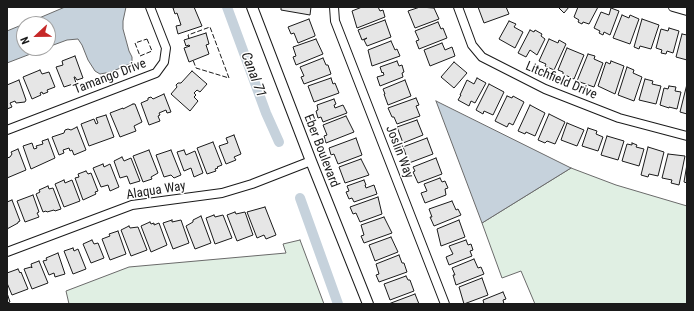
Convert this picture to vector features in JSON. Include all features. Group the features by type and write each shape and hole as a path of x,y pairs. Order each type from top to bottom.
{"street":[{"name":"Tamango Drive","path":"7,130 156,73 164,62 166,48 150,7"},
{"name":"Eber Boulevard","path":"252,7 311,162 368,304"},
{"name":"Joslin Way","path":"334,7 335,21 445,304"},
{"name":"Litchfield Drive","path":"458,7 472,45 482,57 545,89 612,115 687,136"},
{"path":"673,7 687,11"},
{"name":"Alaqua Way","path":"7,252 132,205 222,193 252,184 311,162"}],"green space":[{"path":"571,168 616,185 687,206 687,304 535,304 521,271 502,278 482,223"},
{"path":"300,240 324,304 69,304 66,291 129,267 286,253 283,244"}],"shaded area":[{"path":"65,7 126,7 123,29 132,57 132,63 111,72 100,74 95,71 88,60 78,39 67,40 56,44 56,16 44,16"},
{"path":"16,27 16,56 25,56 7,63 7,31"},
{"path":"436,101 571,168 482,223"}],"building":[{"path":"194,7 202,26 178,34 176,26 181,25 177,13 175,14 173,8"},
{"path":"281,7 311,7 310,15 281,10"},
{"path":"362,7 378,7 380,11 383,10 385,17 357,28 352,11"},
{"path":"420,7 434,8 439,19 415,28 408,11"},
{"path":"478,7 506,7 509,14 484,23"},
{"path":"558,7 569,7 564,13"},
{"path":"578,7 598,7 589,24 583,22 582,24 574,17"},
{"path":"611,8 619,11 610,35 604,32 603,35 599,33 600,31 594,28 601,12 609,15"},
{"path":"622,15 629,18 630,15 639,19 630,44 613,38"},
{"path":"309,19 315,36 298,43 294,33 291,34 288,27"},
{"path":"642,19 659,25 651,49 640,46 639,49 634,47"},
{"path":"385,20 391,37 367,46 364,40 367,38 362,40 358,30"},
{"path":"509,21 516,24 514,27 523,32 515,48 499,39"},
{"path":"438,22 441,29 443,28 447,38 419,49 416,41 419,40 415,31"},
{"path":"669,28 679,31 673,53 667,51 666,54 661,53 662,50 656,48 661,29 668,31"},
{"path":"530,30 534,32 535,30 542,34 541,36 545,39 537,55 530,50 526,57 518,53"},
{"path":"206,33 209,44 206,45 209,54 189,62 184,48 190,46 186,46 184,40"},
{"path":"682,34 687,35 687,60 676,57"},
{"path":"316,39 323,54 296,65 293,57 296,56 293,47"},
{"path":"549,39 558,43 559,40 566,44 554,70 545,66 546,64 539,61"},
{"path":"391,41 395,50 397,49 400,56 372,66 368,50"},
{"path":"442,43 445,50 452,47 455,56 430,66 424,50"},
{"path":"567,48 584,55 574,79 558,70"},
{"path":"588,54 595,56 594,59 603,63 594,87 577,81"},
{"path":"75,56 83,78 77,80 74,77 76,83 64,87 56,67 63,65 62,61"},
{"path":"323,58 326,65 328,65 331,74 304,84 301,77 304,76 300,67"},
{"path":"397,61 399,66 402,65 404,72 402,73 403,77 380,86 377,77 384,75 380,67"},
{"path":"611,61 624,66 615,94 598,86 606,62 610,64"},
{"path":"454,62 467,73 454,88 441,77"},
{"path":"627,67 634,70 633,73 642,77 634,101 618,95"},
{"path":"40,70 42,74 49,72 55,87 47,90 48,92 43,94 42,92 40,93 41,95 32,99 23,77"},
{"path":"192,71 207,84 200,92 197,90 194,93 196,95 194,97 198,101 190,111 171,94 177,87 176,85 181,83"},
{"path":"331,78 339,93 314,102 308,86"},
{"path":"477,78 486,83 475,103 471,101 469,106 458,100 467,80 474,84"},
{"path":"645,79 653,81 652,84 661,86 656,104 639,100"},
{"path":"19,80 26,100 25,102 16,103 15,101 10,103 12,107 7,109 7,85"},
{"path":"405,80 411,96 388,105 383,89"},
{"path":"489,84 504,92 493,115 484,111 483,114 476,110"},
{"path":"687,84 687,114 680,112"},
{"path":"669,86 676,87 675,91 681,92 677,109 660,105 664,88 668,89"},
{"path":"164,94 171,112 167,113 166,110 159,113 160,115 158,116 160,121 149,125 141,103 148,100 148,98 151,97 153,99"},
{"path":"507,96 512,98 513,96 524,102 513,125 509,123 507,127 495,121"},
{"path":"416,98 419,105 416,106 420,116 397,124 388,108"},
{"path":"334,99 336,104 334,105 335,108 343,105 347,113 323,122 321,117 318,118 316,111 318,110 317,105"},
{"path":"135,104 142,122 134,126 136,131 120,137 110,113"},
{"path":"530,105 545,113 535,136 526,132 525,134 518,131"},
{"path":"549,114 565,122 555,144 547,141 545,143 538,140"},
{"path":"106,115 114,137 89,146 81,124 94,119 96,124 98,123 96,118"},
{"path":"346,116 354,132 326,143 324,136 327,135 323,125"},
{"path":"417,120 423,135 403,143 397,127"},
{"path":"567,123 584,130 577,146 561,140"},
{"path":"77,127 86,150 74,155 72,150 70,151 69,148 63,150 64,153 59,155 52,137 64,133 65,130 71,130"},
{"path":"588,128 597,131 596,134 603,137 598,151 582,146"},
{"path":"234,135 241,154 234,157 236,160 226,164 219,146 228,143 226,138"},
{"path":"607,136 624,141 618,160 601,155"},
{"path":"356,138 362,155 338,164 334,154 331,155 329,148"},
{"path":"427,138 433,154 409,163 403,147"},
{"path":"48,139 55,158 31,169 23,146 32,143 34,149 37,148 36,146 43,144 42,141"},
{"path":"213,142 222,165 215,169 216,171 207,174 197,148"},
{"path":"632,143 637,145 636,147 644,149 639,166 622,161 627,144 632,145"},
{"path":"648,147 664,152 658,176 649,174 648,177 641,175"},
{"path":"18,149 26,170 7,178 7,158 12,154 11,152"},
{"path":"149,150 158,173 151,177 152,179 143,182 133,156"},
{"path":"171,150 181,175 174,178 171,175 164,177 156,155"},
{"path":"184,150 186,155 195,151 203,173 194,177 191,168 184,171 177,152"},
{"path":"668,154 685,156 679,185 671,183 672,180 662,178"},
{"path":"122,157 124,161 131,158 140,181 130,184 127,176 120,178 114,161"},
{"path":"436,158 442,174 418,183 413,172 415,171 413,167"},
{"path":"361,159 369,175 345,183 339,167"},
{"path":"103,164 104,167 110,164 119,187 110,191 108,185 101,187 93,168"},
{"path":"687,164 687,183 684,182"},
{"path":"86,171 88,174 91,173 98,191 95,192 96,194 83,200 75,178 79,177 78,174"},
{"path":"440,178 442,182 445,181 448,188 445,189 446,195 425,203 421,193 427,191 424,184"},
{"path":"64,180 65,183 72,180 80,201 64,207 55,184"},
{"path":"364,180 366,188 374,185 377,194 354,202 352,198 349,199 346,192 349,191 347,186"},
{"path":"48,186 49,189 53,188 61,209 43,212 36,194 40,192 39,190"},
{"path":"33,195 39,212 37,213 39,217 25,222 17,201"},
{"path":"378,197 382,214 360,222 356,213 353,214 350,207"},
{"path":"12,200 20,221 7,229 7,202"},
{"path":"452,201 456,210 458,209 461,215 434,226 430,217 432,217 429,209"},
{"path":"265,207 276,235 266,239 264,235 257,238 247,212"},
{"path":"235,212 236,214 245,212 253,235 237,241 227,215"},
{"path":"214,215 215,217 223,215 232,238 215,244 206,218"},
{"path":"201,216 211,243 195,249 186,226"},
{"path":"384,217 392,233 364,243 361,236 364,235 361,225"},
{"path":"172,220 172,222 181,220 189,243 173,249 163,223"},
{"path":"459,220 465,237 441,246 437,229"},
{"path":"150,222 151,224 154,223 154,225 159,223 167,245 151,252 141,226"},
{"path":"129,226 130,228 138,227 147,250 131,256 121,230"},
{"path":"118,231 126,254 110,260 102,239 110,236 109,234"},
{"path":"391,237 398,252 375,261 369,245"},
{"path":"92,240 94,244 98,243 104,258 91,263 83,244"},
{"path":"466,240 468,245 471,244 473,250 470,251 472,256 449,265 446,257 453,254 449,246"},
{"path":"73,248 74,251 78,249 86,269 73,274 64,251"},
{"path":"58,253 65,274 55,277 54,273 49,275 43,261 47,260 46,258"},
{"path":"399,255 407,272 379,282 376,275 379,274 376,264"},
{"path":"474,259 478,268 481,267 484,274 456,285 453,275 455,275 452,268"},
{"path":"39,261 48,283 32,289 24,269 32,268 31,264"},
{"path":"18,269 20,273 21,272 28,289 12,295 7,283 7,273"},
{"path":"406,276 408,280 410,280 414,291 390,300 384,284"},
{"path":"482,278 488,295 464,304 459,287"},
{"path":"503,292 506,299 503,300 504,304 484,304 483,300"},
{"path":"7,293 10,302 7,303"},
{"path":"415,294 419,304 389,304 391,303"}],"waterway":[{"name":"Canal 71","path":"227,7 266,113 279,142"},
{"name":"Canal 71","path":"300,198 338,304"}],"fence":[{"path":"189,39 188,35 210,27 229,78 196,68 193,60"},
{"path":"147,39 152,51 140,56 135,43 147,39"}]}
